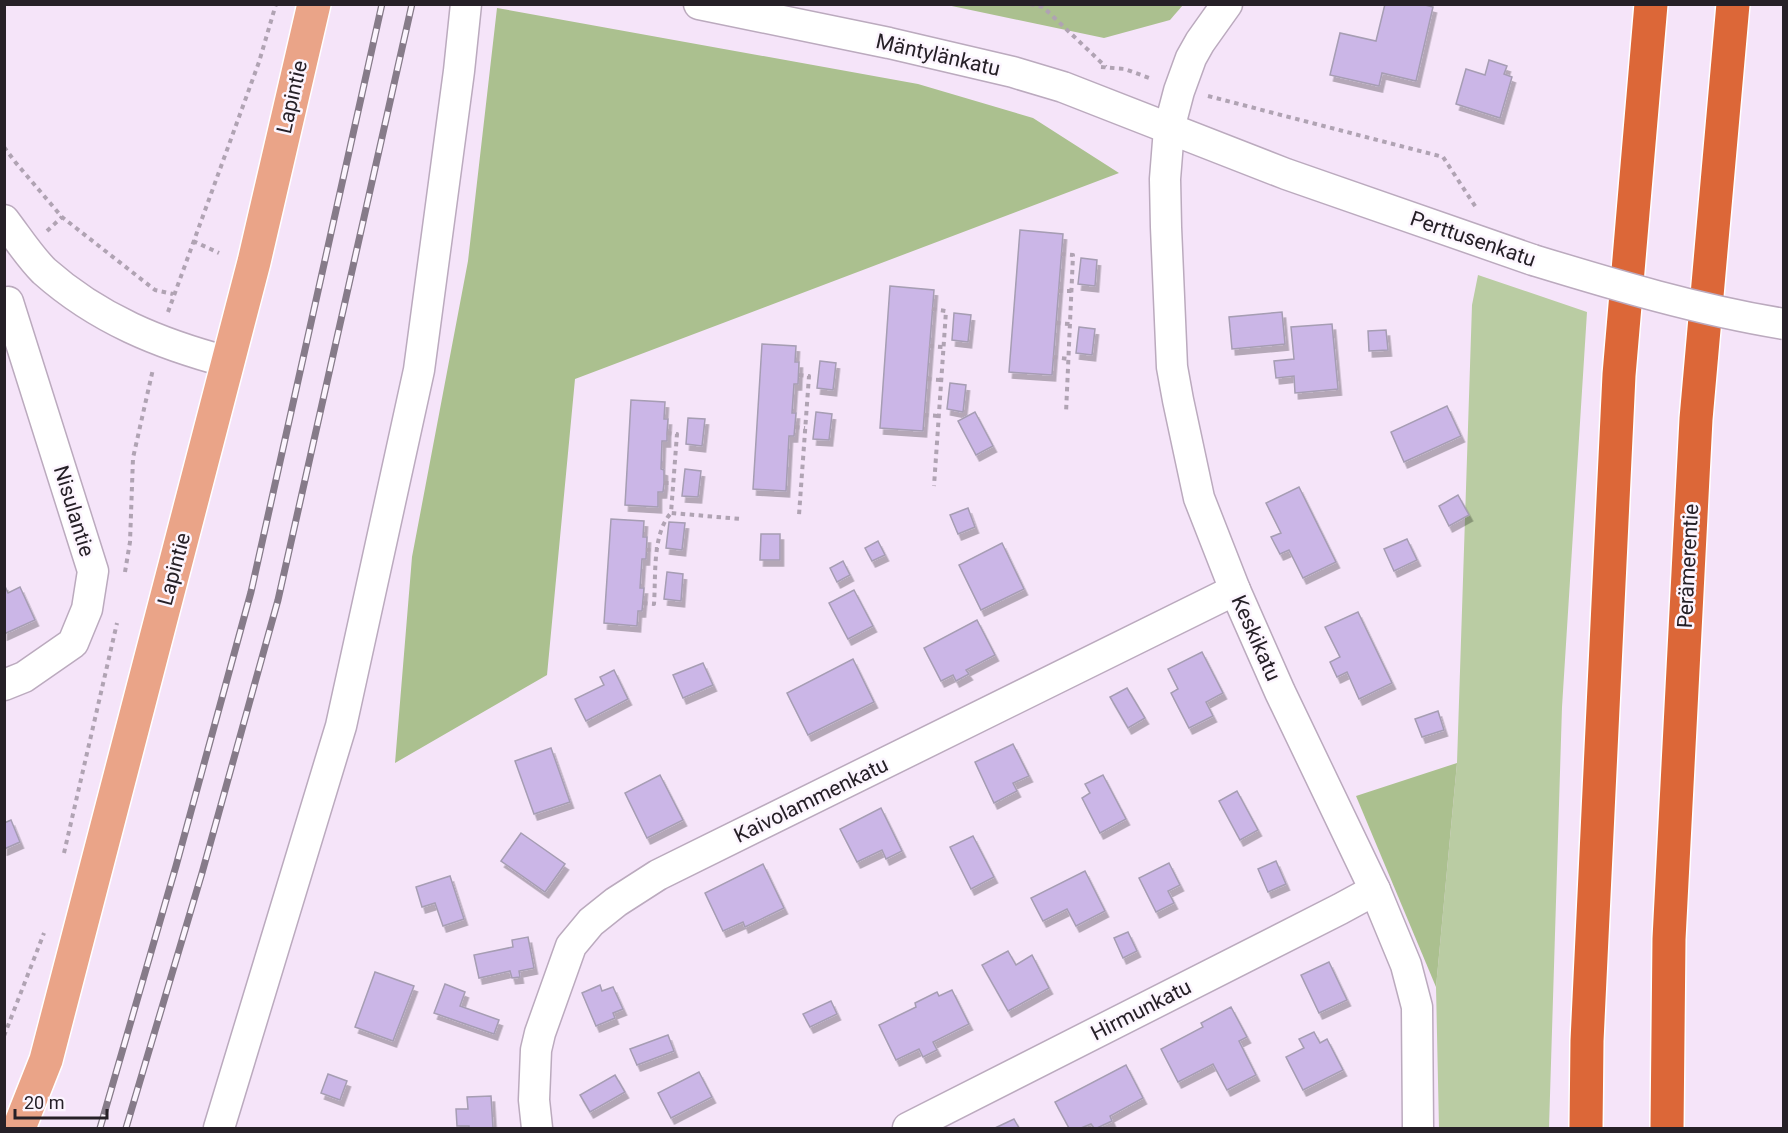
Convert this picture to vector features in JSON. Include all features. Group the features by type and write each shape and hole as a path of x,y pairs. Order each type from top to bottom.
{"highway":[{"path":"1586,1128 1587,1041 1619,375 1651,4"},
{"name":"Perämerentie","path":"1667,1128 1669,939 1696,419 1733,4"}],"main road":[{"name":"Lapintie","path":"19,1128 46,1060 254,262 314,4"}],"street":[{"path":"219,1128 341,726 419,370 466,4"},
{"name":"Mäntylänkatu","path":"699,4 1013,72 1063,87 1169,129"},
{"name":"Keskikatu","path":"1227,4 1191,58 1169,129 1165,191 1172,367 1187,449 1199,498 1235,590 1280,692 1375,890 1406,965 1417,1007 1418,1128"},
{"name":"Perttusenkatu","path":"1169,129 1286,174 1533,260 1674,301 1784,324"},
{"path":"4,220 44,270 88,304 131,329 182,350 228,362"},
{"path":"7,303 25,291 44,270"},
{"name":"Nisulantie","path":"4,685 24,677 73,643 87,609 93,571 7,303"},
{"name":"Kaivolammenkatu","path":"537,1128 534,1100 536,1050 564,962 578,935 616,902 658,875 1235,590"},
{"name":"Hirmunkatu","path":"908,1128 1375,890"}],"path":[{"path":"4,147 62,217 155,290 173,294 259,62 276,4"},
{"path":"1030,4 1043,7 1106,68"},
{"path":"1215,98 1443,157 1482,217"},
{"path":"47,231 62,217"},
{"path":"193,241 219,253"},
{"path":"1061,254 1073,255 1066,413"},
{"path":"1059,291 1072,291"},
{"path":"932,309 946,311 934,486"},
{"path":"1056,323 1070,324"},
{"path":"929,346 943,347"},
{"path":"1053,357 1069,359"},
{"path":"799,375 809,376 799,515"},
{"path":"125,573 130,542 133,458 150,378"},
{"path":"927,379 941,380"},
{"path":"924,415 939,416"},
{"path":"795,427 805,428"},
{"path":"643,603 654,604 659,533 663,521 671,513 677,434 667,433"},
{"path":"664,483 674,483"},
{"path":"671,513 741,519"},
{"path":"646,550 658,549"},
{"path":"63,859 119,614"},
{"path":"4,1036 46,928"}],"green space":[{"path":"947,5 1183,5 1170,20 1104,38"},
{"path":"497,8 918,84 1033,118 1119,173 575,379 547,675 395,763 412,557 468,261"},
{"path":"1478,275 1587,312 1562,707 1549,1128 1439,1128 1436,987 1457,763 1472,305"},
{"path":"1457,763 1436,987 1356,796"}],"building":[{"path":"1385,4 1421,4 1433,7 1416,81 1382,73 1379,86 1330,75 1340,33 1376,41"},
{"path":"1489,60 1507,66 1504,74 1512,77 1500,118 1456,104 1466,69 1485,75"},
{"path":"1020,230 1063,234 1052,375 1009,372"},
{"path":"1081,258 1097,260 1095,286 1078,284"},
{"path":"890,286 934,290 923,431 880,428"},
{"path":"1282,312 1285,344 1232,349 1229,317"},
{"path":"954,313 971,315 968,342 952,340"},
{"path":"1332,324 1338,389 1295,393 1294,376 1276,378 1274,361 1294,359 1291,327"},
{"path":"1079,327 1095,329 1092,355 1076,353"},
{"path":"1386,330 1388,350 1369,351 1368,331"},
{"path":"762,344 796,346 795,362 799,362 798,384 794,384 792,413 796,413 794,436 789,436 786,491 753,489"},
{"path":"820,361 836,363 833,390 817,388"},
{"path":"950,383 966,385 963,412 947,409"},
{"path":"631,400 665,402 664,419 668,419 667,441 662,441 661,469 664,470 664,483 663,492 658,492 658,507 625,505"},
{"path":"1447,406 1461,436 1404,462 1391,432"},
{"path":"816,412 832,414 829,440 813,439"},
{"path":"975,412 993,446 976,455 958,421"},
{"path":"688,418 705,419 702,446 686,444"},
{"path":"685,469 701,471 698,497 682,496"},
{"path":"1299,487 1336,562 1303,578 1289,550 1280,554 1271,537 1281,533 1266,503"},
{"path":"1458,495 1469,515 1449,526 1439,506"},
{"path":"968,508 975,527 958,534 950,515"},
{"path":"611,519 644,521 643,537 647,537 646,559 642,559 640,588 644,588 642,611 638,611 637,626 604,623"},
{"path":"669,522 685,523 682,550 666,548"},
{"path":"761,534 780,534 780,560 760,560"},
{"path":"1407,539 1417,560 1394,571 1384,549"},
{"path":"878,541 885,555 872,561 865,548"},
{"path":"1002,543 1024,589 981,610 959,565"},
{"path":"843,561 850,575 837,582 830,568"},
{"path":"667,572 683,574 681,601 664,599"},
{"path":"4,584 8,593 20,587 35,620 4,634"},
{"path":"854,590 873,626 848,639 829,603"},
{"path":"1358,612 1392,683 1359,699 1347,672 1337,677 1330,662 1340,657 1325,627"},
{"path":"977,620 995,655 966,670 969,674 956,681 953,675 941,681 924,648"},
{"path":"1202,652 1223,693 1206,702 1213,716 1189,728 1171,693 1178,689 1168,669"},
{"path":"853,659 874,702 808,735 787,693"},
{"path":"703,663 713,685 683,698 673,675"},
{"path":"614,670 628,699 586,721 575,699 604,685 600,677"},
{"path":"1127,688 1145,718 1128,728 1110,697"},
{"path":"1438,711 1444,730 1422,737 1415,719"},
{"path":"1013,744 1029,776 1013,783 1017,791 994,803 975,762"},
{"path":"551,748 570,802 534,814 515,761"},
{"path":"660,775 683,820 647,838 625,793"},
{"path":"1103,775 1126,819 1100,833 1082,798 1090,793 1085,784"},
{"path":"1237,791 1258,830 1240,840 1219,801"},
{"path":"881,808 902,851 886,859 882,850 857,862 840,829"},
{"path":"11,820 20,842 4,849 4,823"},
{"path":"521,833 565,864 545,892 501,861"},
{"path":"973,836 994,877 971,889 950,847"},
{"path":"1276,861 1286,884 1268,892 1258,869"},
{"path":"1169,863 1180,885 1168,891 1174,903 1156,912 1139,878"},
{"path":"763,864 784,908 745,927 743,922 723,931 705,893"},
{"path":"1085,871 1105,911 1076,926 1067,909 1043,921 1031,898"},
{"path":"450,876 464,919 443,926 435,903 422,907 416,887"},
{"path":"1128,932 1137,951 1123,958 1114,938"},
{"path":"528,937 534,968 519,971 520,977 512,978 510,971 479,978 474,955 513,947 512,940"},
{"path":"1008,951 1016,965 1032,955 1049,988 1008,1011 982,965"},
{"path":"1329,962 1347,1000 1319,1013 1301,975"},
{"path":"375,972 414,986 393,1041 355,1027"},
{"path":"445,984 465,992 460,1006 499,1020 494,1034 434,1013"},
{"path":"600,985 602,991 613,987 623,1009 613,1013 615,1018 596,1026 582,993"},
{"path":"952,990 969,1024 933,1042 937,1050 923,1057 919,1049 896,1060 879,1025 916,1007 915,1003 937,992 939,996"},
{"path":"831,1001 837,1014 810,1027 803,1014"},
{"path":"1231,1007 1247,1037 1239,1041 1256,1075 1227,1090 1213,1064 1178,1082 1161,1049 1203,1027 1201,1023"},
{"path":"1314,1032 1320,1043 1327,1039 1343,1070 1303,1090 1286,1057 1304,1048 1299,1039"},
{"path":"668,1035 674,1051 637,1065 630,1049"},
{"path":"1126,1065 1143,1098 1110,1116 1112,1121 1097,1128 1091,1124 1081,1128 1069,1128 1055,1102"},
{"path":"699,1072 712,1097 671,1118 658,1093"},
{"path":"328,1074 347,1081 340,1100 321,1093"},
{"path":"615,1075 625,1092 590,1112 580,1095"},
{"path":"491,1096 493,1128 457,1126 456,1109 468,1109 467,1097"},
{"path":"1014,1119 1019,1128 995,1128"}],"railway":[{"path":"100,1128 176,866 251,592 382,4"},
{"path":"126,1128 202,873 278,600 412,4"}]}
